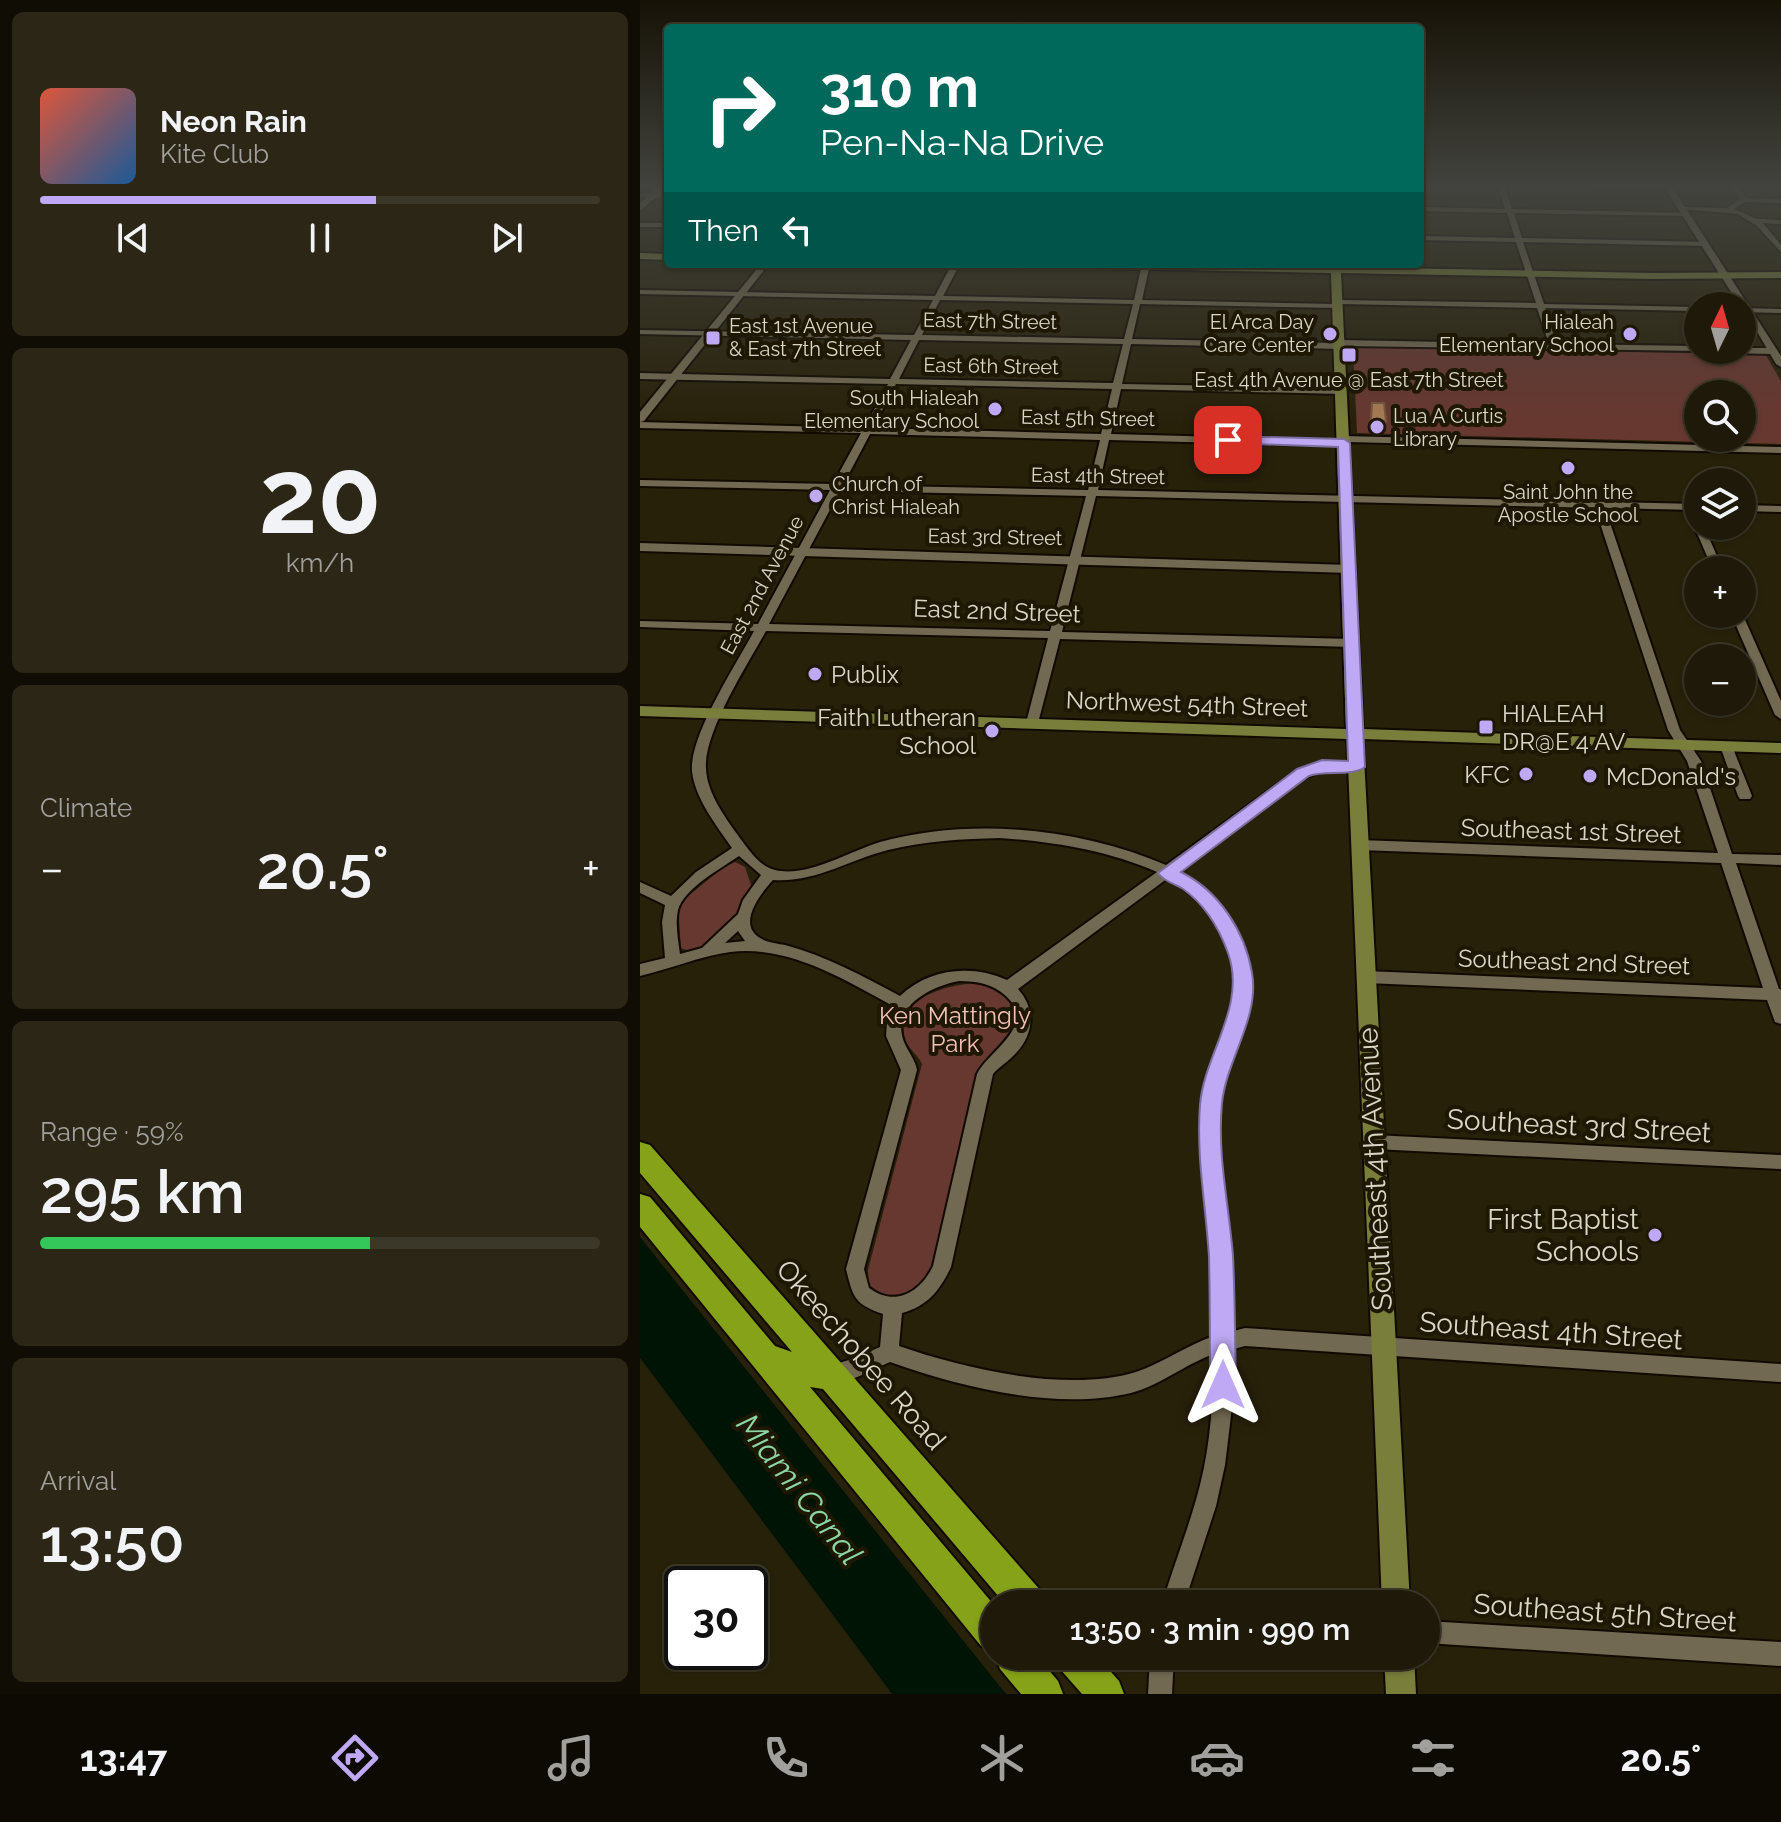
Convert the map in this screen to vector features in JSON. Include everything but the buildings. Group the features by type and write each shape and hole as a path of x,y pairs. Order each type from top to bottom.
{"highway":[{"name":"Okeechobee Road","path":"640,1153 1016,1590"},
{"path":"640,1206 980,1616"},
{"path":"764,1356 806,1372 830,1375"},
{"path":"1025,1670 1045,1694"},
{"path":"1085,1670 1106,1694"}],"main road":[{"name":"Southeast 4th Avenue","path":"1336,268 1359,845 1395,1590"},
{"path":"1369,268 1781,275"},
{"name":"Northwest 54th Street","path":"640,711 1781,748"},
{"path":"1400,1670 1401,1694"}],"street":[{"path":"1529,264 1554,347"},
{"path":"1717,264 1734,292"},
{"path":"640,419 762,268"},
{"name":"East 2nd Avenue","path":"769,875 757,869 706,798 699,778 700,754 716,713 954,268"},
{"path":"1032,723 1092,493 1144,268"},
{"path":"640,292 1684,309"},
{"path":"1756,310 1781,311"},
{"path":"1756,326 1781,364"},
{"name":"East 7th Street","path":"640,332 1684,349"},
{"path":"1756,347 1781,341"},
{"name":"East 6th Street","path":"640,376 1342,391"},
{"name":"East 5th Street","path":"640,425 1781,450"},
{"name":"East 4th Street","path":"640,483 1684,506"},
{"path":"1599,504 1674,730 1694,761 1777,995 1781,1018"},
{"path":"1756,508 1781,509"},
{"name":"East 3rd Street","path":"640,547 1349,569"},
{"name":"East 2nd Street","path":"640,624 1353,643"},
{"path":"1743,628 1781,715"},
{"path":"1726,746 1745,796"},
{"path":"1009,987 1303,773 1322,766 1356,767"},
{"path":"759,944 745,929 746,915 757,889 769,875 804,872 897,843 982,833 1080,842 1190,884 1216,908 1238,953 1243,978 1236,1028 1216,1078 1211,1104 1211,1155 1221,1256 1223,1402 1216,1460 1204,1512 1178,1590"},
{"name":"Southeast 1st Street","path":"1359,845 1781,860"},
{"path":"673,961 673,903 686,888 742,848"},
{"path":"640,887 673,903"},
{"path":"699,954 746,915"},
{"path":"640,970 729,947 759,944 806,958 902,1004"},
{"path":"953,976 980,976 1009,987 1020,1000 1021,1030 1009,1051 988,1066 985,1074 939,1274 924,1296 893,1307 866,1298 857,1287 855,1274 909,1070 894,1034 902,1004 926,985 953,976"},
{"name":"Southeast 2nd Street","path":"1366,977 1777,995"},
{"name":"Southeast 3rd Street","path":"1374,1142 1781,1162"},
{"path":"830,1375 855,1368 889,1352 893,1307"},
{"name":"Southeast 4th Street","path":"889,1352 920,1363 988,1379 1092,1388 1143,1379 1201,1349 1245,1337 1781,1373"},
{"name":"Southeast 5th Street","path":"1440,1633 1781,1654"},
{"path":"1160,1694 1161,1670"}],"green space":[{"path":"1353,347 1684,353 1684,364 1756,364 1756,354 1765,354 1781,381 1781,444 1756,443 1756,380 1684,380 1684,441 1357,433"},
{"path":"735,862 745,867 751,885 734,920 715,941 703,948 681,948 678,907 681,902 726,865"},
{"name":"Ken Mattingly Park","path":"975,983 989,987 1010,1000 1017,1022 1004,1047 982,1063 933,1267 914,1289 885,1296 869,1285 868,1270 922,1064 906,1042 904,1024 907,1013 925,996"}],"water":[{"name":"Miami Canal","path":"640,1237 980,1662 980,1670 987,1670 1006,1694 892,1694 640,1358"}],"place":[{"name":"El Arca Day Care Center","path":"1330,334"},
{"name":"Hialeah Elementary School","path":"1630,334"},
{"name":"East 1st Avenue & East 7th Street","path":"713,338"},
{"name":"East 4th Avenue @ East 7th Street","path":"1349,355"},
{"name":"South Hialeah Elementary School","path":"995,409"},
{"name":"Lua A Curtis Library","path":"1377,427"},
{"name":"Saint John the Apostle School","path":"1568,468"},
{"name":"Church of Christ Hialeah","path":"816,496"},
{"name":"Publix","path":"815,674"},
{"name":"HIALEAH DR@E 4 AV","path":"1486,727"},
{"name":"Faith Lutheran School","path":"992,731"},
{"name":"KFC","path":"1526,774"},
{"name":"McDonald's","path":"1590,776"},
{"name":"First Baptist Schools","path":"1655,1235"}],"route":[{"path":"1223,1385 1221,1256 1210,1116 1213,1087 1236,1028 1243,978 1238,953 1216,908 1190,884 1167,873 1303,773 1322,766 1356,767 1344,443 1228,440"}]}
